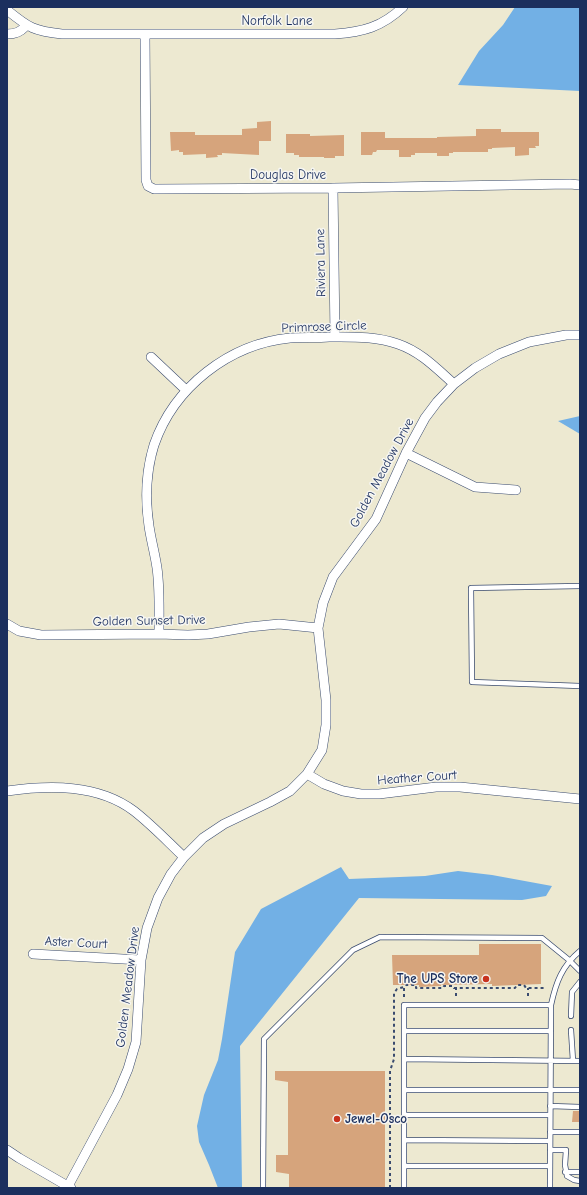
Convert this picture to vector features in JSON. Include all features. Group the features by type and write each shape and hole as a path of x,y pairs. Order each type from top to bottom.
{"street":[{"name":"Norfolk Lane","path":"26,26 42,32 62,34 356,33 377,26 403,7"},
{"path":"7,10 26,26 19,32 7,34"},
{"name":"Douglas Drive","path":"145,34 145,170 148,186 154,189 580,185"},
{"name":"Riviera Lane","path":"333,188 335,337"},
{"name":"Golden Meadow Drive","path":"69,1187 117,1095 128,1069 136,1042 141,960 146,928 158,898 184,857 203,838 224,824 270,802 290,790 307,774 322,750 326,725 326,700 318,628 323,603 333,577 376,519 406,453 425,418 454,384 486,361 515,348 545,339 566,335 580,335"},
{"name":"Primrose Circle","path":"159,634 157,568 149,525 146,498 148,474 154,445 167,417 186,390 208,370 232,355 255,346 289,338 373,338 398,344 422,356 454,384"},
{"path":"151,357 186,390"},
{"path":"406,453 475,487 516,490"},
{"name":"Golden Sunset Drive","path":"7,624 19,631 41,636 208,634 249,627 279,624 318,628"},
{"name":"Heather Court","path":"307,774 324,784 343,791 361,794 379,794 436,787 460,787 580,799"},
{"path":"7,791 64,787 92,791 113,798 134,811 184,857"},
{"name":"Aster Court","path":"33,954 141,960"},
{"path":"7,1150 18,1158 69,1187"}],"lane":[{"path":"580,586 471,588 472,682 580,686"},
{"path":"263,1188 264,1039 353,950 380,937 542,938 569,960 580,972"},
{"path":"550,1188 551,1005 555,985 569,960 580,951"},
{"path":"571,1016 572,992 580,982"},
{"path":"404,1188 404,1005 551,1005"},
{"path":"404,1031 551,1030"},
{"path":"571,1030 573,1061"},
{"path":"404,1060 580,1061"},
{"path":"404,1090 580,1090"},
{"path":"550,1106 580,1107"},
{"path":"404,1115 550,1115"},
{"path":"550,1132 580,1132"},
{"path":"404,1140 550,1141"},
{"path":"550,1150 566,1150 565,1172 567,1176 574,1180 580,1181"},
{"path":"404,1166 550,1166"},
{"path":"565,1172 580,1172"}],"path":[{"path":"390,1188 390,1071 394,1059 394,993 397,989 406,985 416,985 416,988 443,988 444,986 453,986 456,988 515,988 517,985 524,985 526,988 545,988"},
{"path":"404,987 404,996"},
{"path":"456,988 456,996"},
{"path":"528,988 528,996"}],"water":[{"path":"515,7 580,7 580,91 458,85 479,51 503,25"},
{"path":"580,416 580,434 558,421"},
{"path":"341,867 349,879 425,876 458,871 492,875 552,886 546,896 522,900 359,898 240,1046 242,1188 218,1188 199,1142 197,1126 204,1095 218,1060 235,952 261,909"}],"building":[{"path":"271,121 271,141 259,141 259,155 222,153 222,155 217,155 218,157 206,158 206,154 183,155 183,152 179,152 179,150 171,151 170,132 195,132 195,135 242,135 242,129 257,128 257,122"},
{"path":"476,129 501,129 501,132 539,132 539,146 535,146 536,148 529,148 529,155 515,156 515,147 492,148 488,149 488,152 453,152 449,153 449,156 437,156 437,153 415,153 415,155 411,155 411,157 399,157 399,150 377,150 376,152 373,152 372,155 361,155 361,132 385,132 385,138 437,138 476,136"},
{"path":"286,134 310,134 310,136 344,135 344,156 335,156 335,158 299,157 299,155 294,155 294,153 286,153"},
{"path":"479,944 541,944 541,984 492,986 492,984 441,985 419,987 419,985 393,985 392,955 479,955"},
{"name":"Jewel-Osco","path":"275,1071 385,1071 385,1188 289,1188 289,1174 276,1172 276,1155 288,1155 288,1082 275,1080"},
{"path":"573,1111 580,1111 580,1122 572,1122"}],"place":[{"name":"The UPS Store","path":"486,979"},
{"name":"Jewel-Osco","path":"337,1119"}]}
